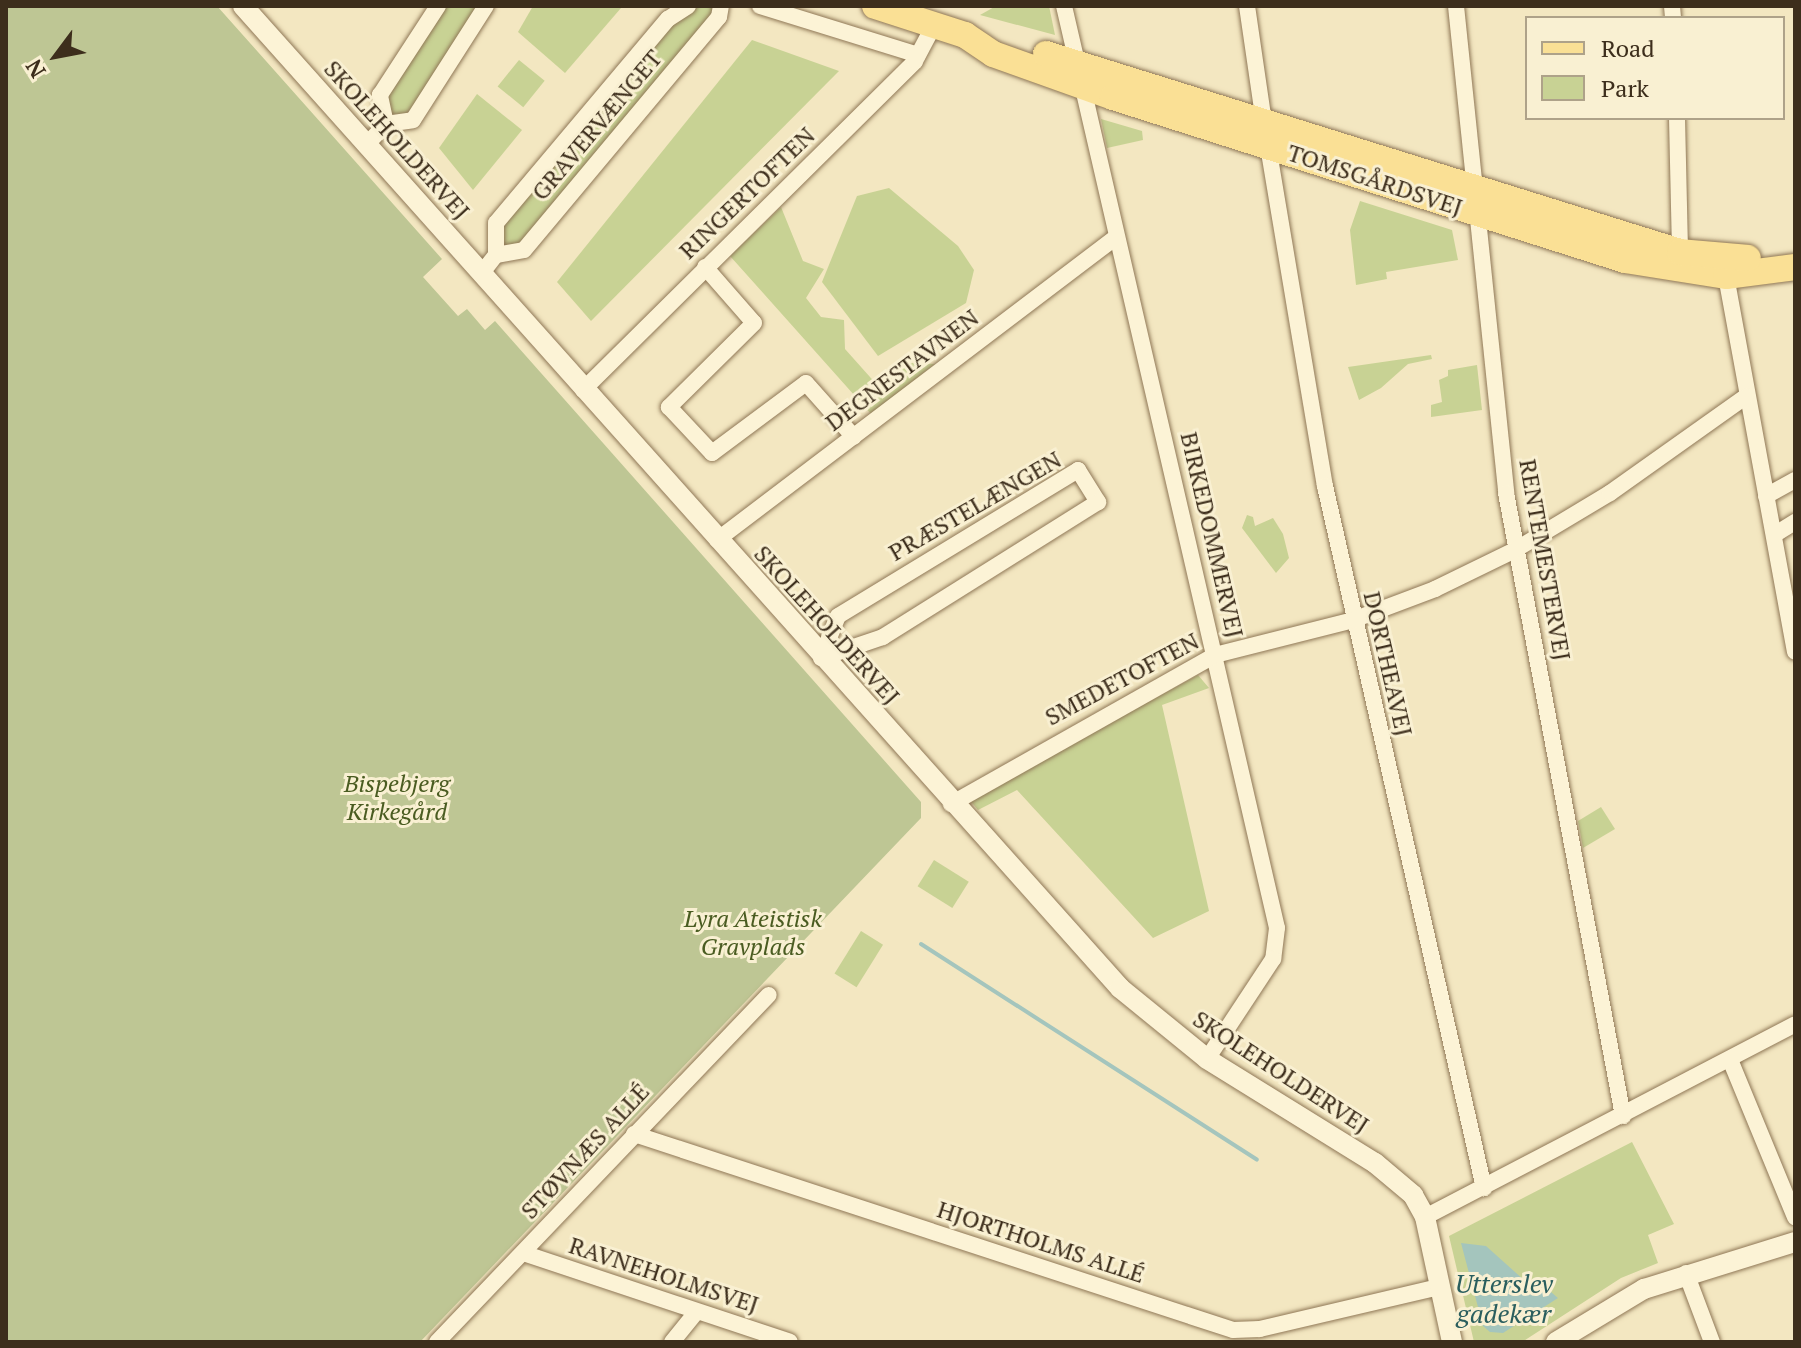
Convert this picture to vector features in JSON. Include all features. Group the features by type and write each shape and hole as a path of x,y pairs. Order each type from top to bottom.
{"main road":[{"name":"TOMSGÅRDSVEJ","path":"875,6 965,35 993,36 1079,75 1474,200 1680,252 1742,258 1795,251"},
{"name":"TOMSGÅRDSVEJ","path":"1474,200 1625,260 1726,276 1795,267"}],"street":[{"path":"386,124 380,95 438,6"},
{"path":"366,145 386,124 413,120 486,6"},
{"name":"GRAVERVÆNGET","path":"688,6 668,19 496,223 496,255 524,250 719,17 721,6"},
{"path":"760,6 918,55"},
{"name":"BIRKEDOMMERVEJ","path":"1064,6 1215,655 1278,944 1207,1059"},
{"name":"DORTHEAVEJ","path":"1247,6 1325,486 1484,1188"},
{"name":"RENTEMESTERVEJ","path":"1456,6 1474,200 1515,550 1623,1116"},
{"name":"SKOLEHOLDERVEJ","path":"251,9 366,145 583,390 951,804 1120,988 1207,1059 1375,1163 1413,1195 1425,1217"},
{"name":"RINGERTOFTEN","path":"583,390 918,55 934,25"},
{"path":"1677,120 1680,252"},
{"name":"DEGNESTAVNEN","path":"717,540 1116,237"},
{"path":"481,274 496,255"},
{"path":"705,267 754,323 669,407 712,453 806,383 854,437"},
{"path":"1726,276 1745,397 1774,535 1788,570 1794,645"},
{"name":"SMEDETOFTEN","path":"951,804 1215,655 1353,620 1435,589 1515,550 1610,493 1745,397"},
{"name":"PRÆSTELÆNGEN","path":"1078,470 1098,502 883,637 821,658 838,616 1078,470"},
{"path":"1766,496 1795,480"},
{"path":"1774,535 1795,522"},
{"name":"STØVNÆS ALLÉ","path":"437,1342 769,995"},
{"path":"1452,1342 1425,1217 1731,1062 1795,1024"},
{"path":"1731,1062 1795,1217"},
{"name":"HJORTHOLMS ALLÉ","path":"634,1134 1233,1330 1260,1329 1439,1287"},
{"path":"1556,1342 1644,1289 1686,1273 1795,1242"},
{"name":"RAVNEHOLMSVEJ","path":"523,1253 696,1312 746,1336 790,1342"},
{"path":"1686,1273 1712,1342"},
{"path":"672,1342 696,1312"}],"green space":[{"name":"Bispebjerg Kirkegård","path":"6,6 217,6 442,259 423,277 458,316 467,309 485,330 495,321 921,802 921,818 420,1342 6,1342"},
{"path":"445,6 478,6 411,110 405,117 391,119 385,97"},
{"path":"533,6 621,8 565,73 518,32"},
{"path":"697,6 713,6 710,18 523,244 504,247 501,226 670,26"},
{"path":"996,6 1049,6 1055,35 980,15"},
{"path":"752,40 839,71 591,321 557,282"},
{"path":"519,60 545,81 523,107 498,86"},
{"path":"477,94 522,130 473,190 439,148"},
{"path":"1101,119 1142,131 1143,140 1107,148"},
{"path":"889,188 958,246 974,270 966,303 878,356 822,282 857,196"},
{"path":"1360,201 1452,230 1458,260 1386,272 1387,279 1356,285 1350,230"},
{"path":"781,207 803,261 824,269 806,298 821,317 844,320 845,349 878,386 911,363 935,364 871,414 730,256"},
{"path":"1431,355 1432,359 1408,364 1381,388 1359,400 1348,367"},
{"path":"1477,365 1482,410 1431,417 1431,405 1442,402 1439,380 1448,376 1448,370"},
{"path":"1247,515 1253,517 1255,526 1273,518 1283,534 1289,558 1276,573 1242,528"},
{"path":"1198,675 1209,688 1162,705 1209,911 1153,938 1017,790 978,810 969,799"},
{"path":"1601,807 1615,829 1583,848 1578,821"},
{"path":"934,860 969,882 952,908 918,886"},
{"path":"861,931 883,945 857,987 835,973"},
{"path":"1632,1142 1674,1224 1648,1235 1658,1263 1621,1278 1522,1342 1474,1342 1449,1236"}],"water":[{"name":"Utterslev gadekær","path":"1461,1243 1486,1246 1525,1281 1544,1286 1558,1298 1503,1333 1490,1332 1483,1326"}],"waterway":[{"path":"921,944 1257,1160"}],"park label":[{"name":"Lyra Ateistisk Gravplads","path":"753,933"}]}
